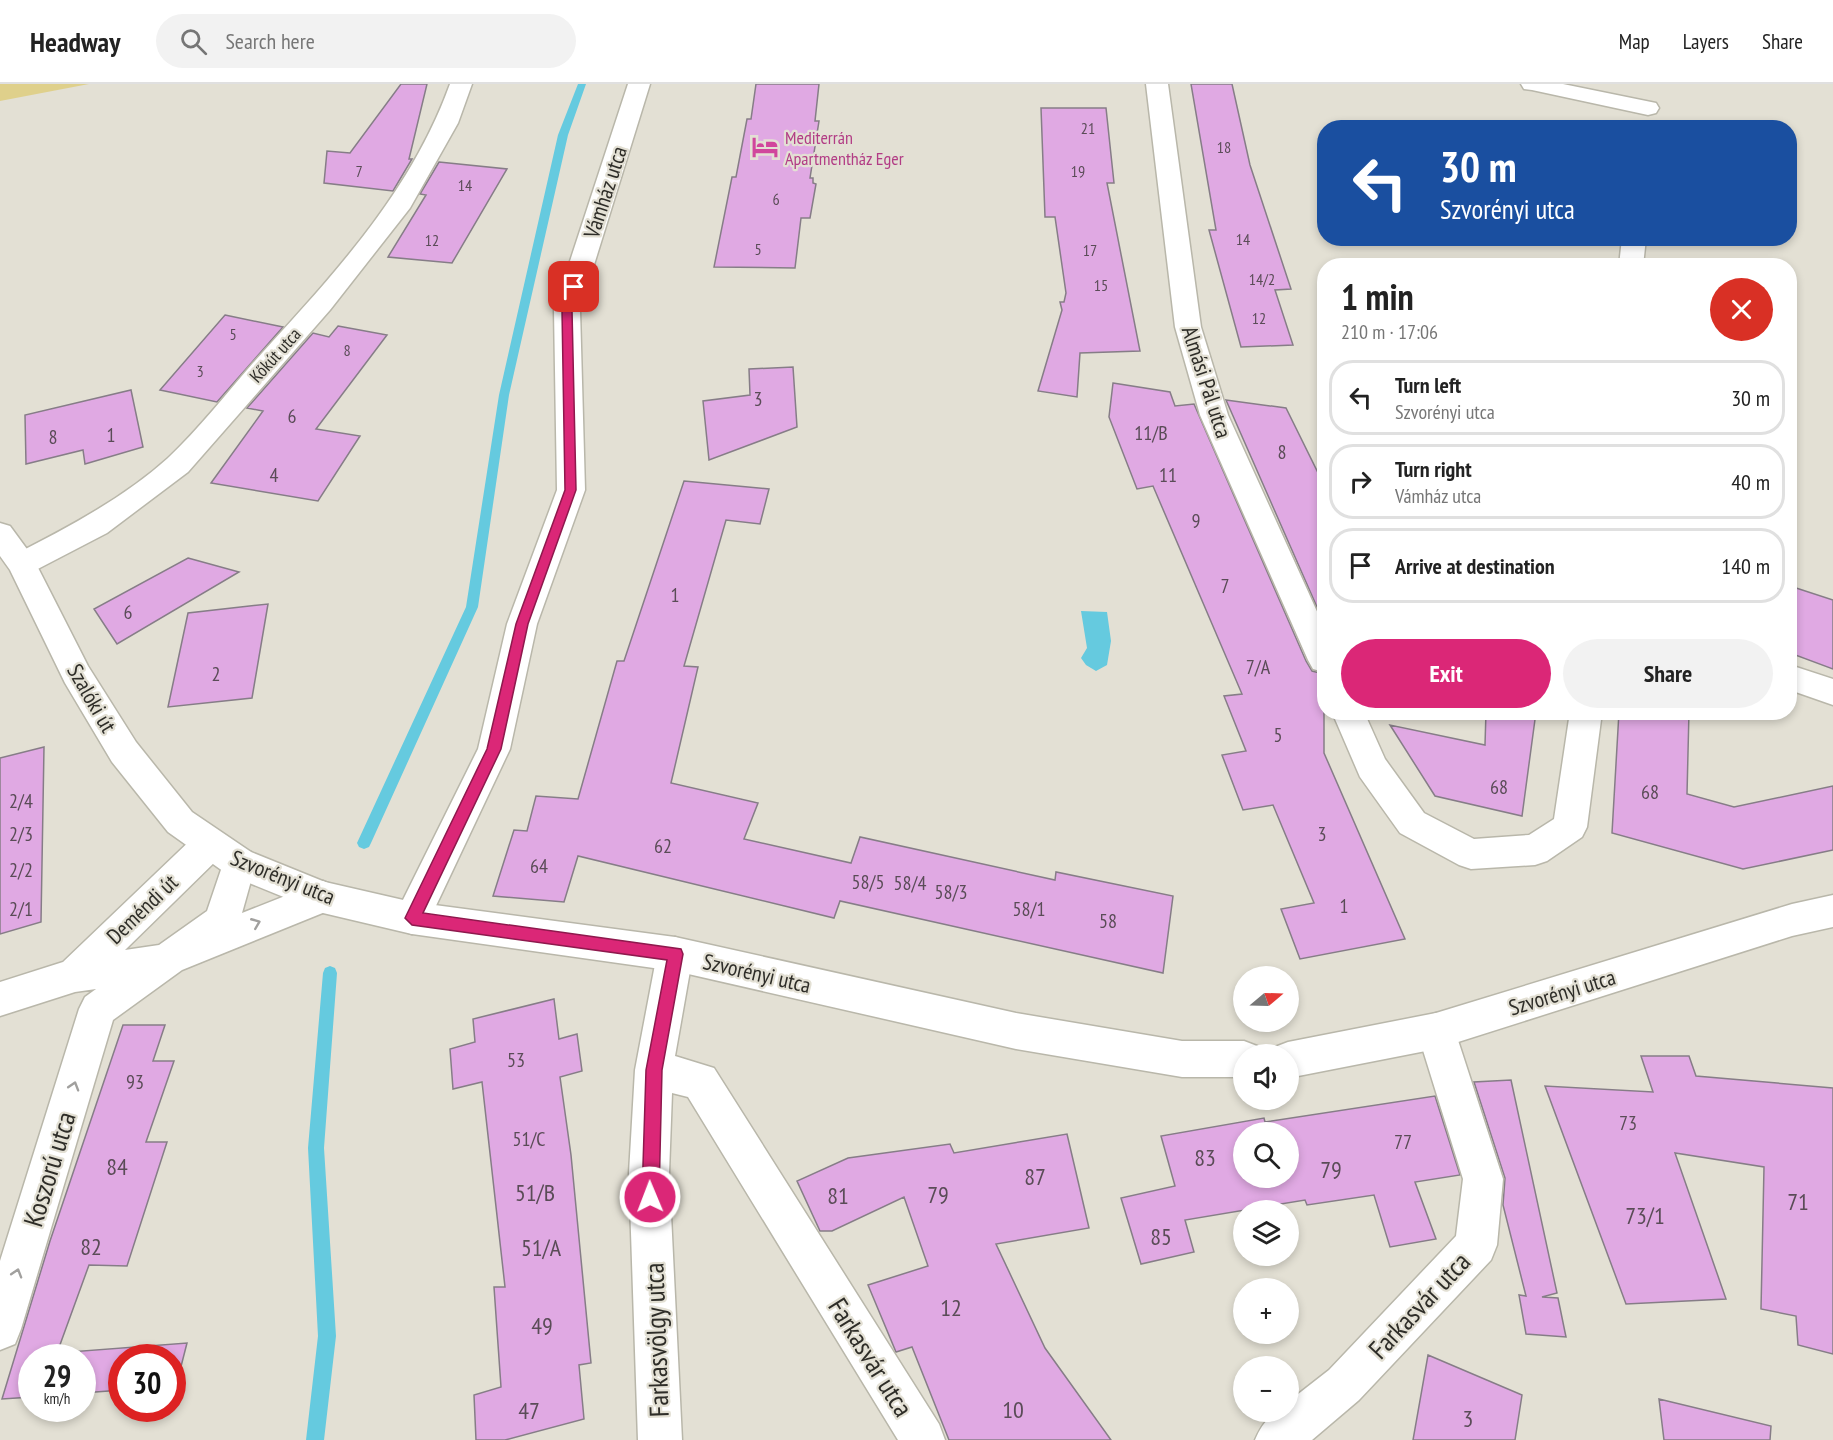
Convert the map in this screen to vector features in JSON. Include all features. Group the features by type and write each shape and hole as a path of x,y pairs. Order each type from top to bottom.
{"street":[{"name":"Kőkút utca","path":"22,564 97,525 178,465 321,304 402,203 447,123 461,84"},
{"name":"Vámház utca","path":"412,918 494,749 522,624 571,490 567,310 639,84"},
{"name":"Almási Pál utca","path":"1157,84 1188,327 1214,415 1317,644"},
{"path":"1532,84 1647,118 1651,84"},
{"name":"Szalóki út","path":"0,534 22,564 76,674 124,752 180,822 210,844"},
{"path":"1797,680 1833,692"},
{"path":"1351,720 1372,767 1412,823 1471,854 1535,850 1570,827 1585,720"},
{"name":"Szvorényi utca","path":"210,844 239,863 323,897 412,918 675,954 1016,1031 1182,1059 1233,1059"},
{"name":"Deméndi út","path":"75,975 210,844"},
{"name":"Deméndi út","path":"162,961 222,921 239,863"},
{"name":"Deméndi út","path":"0,999 75,975 162,961 323,897"},
{"name":"Szvorényi utca","path":"1299,1058 1436,1031 1792,920 1833,911"},
{"name":"Farkasvölgy utca","path":"660,1440 649,1173 654,1070 675,954"},
{"path":"75,975 98,1009 162,961"},
{"name":"Koszorú utca","path":"0,1329 98,1009"},
{"name":"Farkasvár utca","path":"1277,1440 1344,1385 1476,1245 1483,1179 1436,1031"},
{"name":"Farkasvár utca","path":"654,1070 700,1081 923,1440"}],"shaded area":[{"path":"0,84 89,84 0,101"}],"water":[{"path":"1081,611 1107,612 1111,641 1107,665 1096,671 1086,665 1081,658 1087,648"}],"building":[{"path":"401,84 427,84 409,159 412,159 393,191 324,183 327,151 350,153"},
{"path":"756,84 819,84 815,121 819,121 810,178 813,178 813,183 816,184 810,218 801,218 795,268 714,267 732,177 736,177 747,119 751,119"},
{"path":"1191,84 1232,84 1250,165 1291,289 1275,290 1293,345 1241,347 1209,230 1216,230"},
{"path":"1041,108 1106,108 1114,183 1107,183 1140,351 1080,353 1077,397 1038,391 1062,310 1060,302 1064,302 1066,293 1055,217 1045,217"},
{"path":"439,162 507,169 452,263 388,257 426,195 420,194"},
{"path":"225,315 283,327 217,402 160,390"},
{"path":"338,326 387,335 316,429 360,436 318,501 211,483 263,411 247,408 313,333 329,337"},
{"path":"793,367 797,427 709,460 703,401 750,395 749,369"},
{"path":"1113,383 1170,392 1175,406 1194,404 1306,661 1312,671 1317,672 1317,720 1324,720 1324,753 1405,939 1300,959 1281,909 1314,903 1273,805 1243,810 1222,755 1246,751 1224,696 1242,694 1153,486 1137,489 1109,417"},
{"path":"131,390 143,447 85,464 83,450 26,464 25,415"},
{"path":"1226,400 1286,408 1317,471 1317,607"},
{"path":"684,481 769,489 760,524 726,520 684,666 698,667 671,783 758,803 744,839 851,863 860,837 1055,880 1056,872 1173,896 1163,973 840,901 834,918 578,856 564,902 493,896 514,830 527,831 536,796 578,799 617,661 624,661"},
{"path":"188,558 239,572 117,644 94,609"},
{"path":"1797,588 1833,600 1833,669 1797,656"},
{"path":"268,604 252,698 168,707 188,613"},
{"path":"1486,720 1535,720 1522,816 1435,796 1390,725 1485,745"},
{"path":"1619,720 1689,720 1687,794 1734,807 1833,786 1833,850 1743,869 1612,833"},
{"path":"44,747 41,922 0,934 0,758"},
{"path":"554,999 559,1039 577,1034 582,1071 560,1077 571,1155 591,1363 579,1365 584,1419 505,1440 476,1440 474,1395 501,1387 494,1287 505,1287 482,1082 453,1089 450,1049 475,1042 473,1019"},
{"path":"123,1025 165,1025 153,1061 174,1061 146,1142 167,1142 127,1266 89,1265 60,1344 19,1344 50,1241"},
{"path":"1641,1056 1689,1056 1696,1076 1833,1088 1833,1354 1798,1345 1796,1316 1761,1309 1764,1167 1675,1153 1726,1299 1626,1304 1545,1086 1653,1092"},
{"path":"1511,1080 1557,1293 1542,1297 1558,1298 1566,1337 1526,1334 1519,1295 1526,1296 1503,1205 1505,1178 1474,1082"},
{"path":"1435,1096 1460,1175 1415,1182 1436,1239 1390,1247 1374,1195 1307,1205 1305,1200 1233,1200 1233,1212 1185,1220 1194,1252 1141,1264 1121,1198 1175,1186 1161,1136 1233,1123 1233,1188 1299,1188 1299,1122 1265,1122"},
{"path":"1264,1118 1265,1122 1241,1122"},
{"path":"1067,1134 1089,1228 996,1244 1045,1348 1111,1440 949,1440 912,1347 896,1352 868,1285 928,1266 904,1197 832,1231 820,1231 797,1181 848,1158 950,1144 954,1153"},
{"path":"18,1346 18,1398 2,1399"},
{"path":"108,1349 108,1391 96,1392 96,1350"},
{"path":"1428,1355 1522,1395 1515,1440 1413,1440"},
{"path":"1659,1399 1771,1426 1770,1440 1664,1440"}],"waterway":[{"path":"364,843 472,607 504,395 563,135 582,84"},
{"path":"315,1440 327,1336 316,1148 330,973"}],"place":[{"name":"Mediterrán Apartmentház Eger","path":"765,147"}],"route":[{"path":"574,287 567,310 571,490 522,624 494,749 412,918 675,954 654,1070 650,1197"}]}
